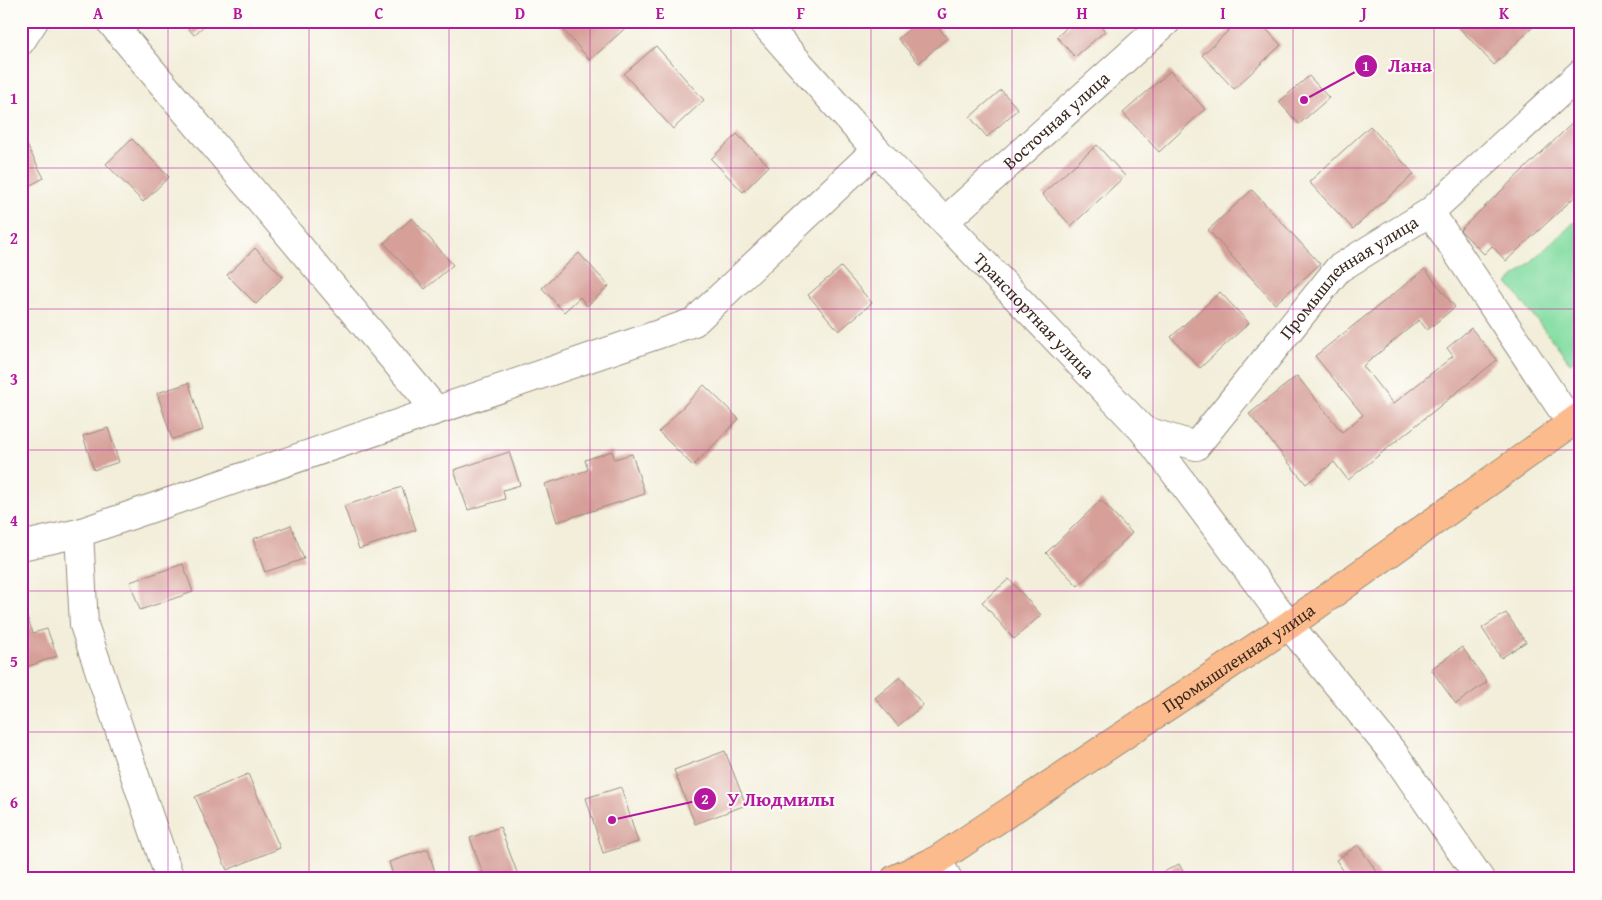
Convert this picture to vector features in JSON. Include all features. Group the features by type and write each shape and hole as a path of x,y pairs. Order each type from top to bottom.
{"main road":[{"name":"Промышленная улица","path":"895,879 942,869 1576,420"}],"street":[{"path":"21,41 34,21"},
{"path":"110,21 436,410"},
{"name":"Транспортная улица","path":"762,21 876,150 1143,430 1289,625 1395,755 1480,879"},
{"name":"Восточная улица","path":"945,221 1152,26"},
{"name":"Промышленная улица","path":"1143,430 1196,446 1338,268 1430,212 1581,73"},
{"path":"21,546 79,533 694,322 876,150"},
{"name":"Промышленная улица","path":"1430,212 1576,420"},
{"path":"79,533 84,625 170,879"}],"green space":[{"path":"1581,216 1581,356 1570,363 1508,283"}],"building":[{"path":"182,21 209,21 194,35"},
{"path":"555,21 633,21 590,60"},
{"path":"918,21 933,21 947,38 919,63 898,39"},
{"path":"1073,21 1096,21 1105,31 1075,57 1057,37"},
{"path":"1239,21 1259,21 1281,45 1234,89 1202,55"},
{"path":"1453,21 1539,21 1494,65"},
{"path":"656,46 704,100 673,129 624,74"},
{"path":"1170,71 1205,109 1159,152 1123,113"},
{"path":"1309,76 1329,98 1299,124 1279,102"},
{"path":"1001,90 1018,109 987,137 970,117"},
{"path":"1581,115 1581,191 1506,261 1492,246 1484,254 1460,230"},
{"path":"1370,126 1414,174 1353,229 1309,182"},
{"path":"21,134 44,178 21,190"},
{"path":"737,134 769,166 743,192 711,159"},
{"path":"132,139 169,177 143,202 106,164"},
{"path":"1097,145 1125,176 1071,226 1042,194"},
{"path":"1252,190 1320,264 1275,304 1208,230"},
{"path":"412,218 453,265 425,289 384,243"},
{"path":"255,248 283,277 256,304 227,275"},
{"path":"579,253 609,286 587,306 580,297 564,312 542,288"},
{"path":"841,267 872,303 839,331 808,295"},
{"path":"1425,269 1455,307 1427,330 1419,320 1363,366 1393,404 1453,356 1447,348 1471,328 1497,360 1348,480 1334,462 1306,484 1249,414 1297,376 1342,432 1363,415 1315,356"},
{"path":"1220,292 1249,323 1200,368 1171,337"},
{"path":"189,383 203,430 172,439 157,393"},
{"path":"704,385 739,419 693,466 659,432"},
{"path":"108,428 119,462 94,470 83,436"},
{"path":"612,451 614,459 632,454 645,494 557,522 545,484 588,470 585,460"},
{"path":"509,452 520,485 503,490 505,499 468,510 454,470"},
{"path":"402,487 416,530 359,549 344,506"},
{"path":"1101,500 1132,533 1078,586 1046,553"},
{"path":"291,525 304,559 265,572 253,539"},
{"path":"183,564 193,592 140,610 130,582"},
{"path":"1009,579 1041,615 1014,639 982,602"},
{"path":"1506,613 1526,642 1501,658 1482,628"},
{"path":"27,617 33,633 47,629 57,656 21,669 21,619"},
{"path":"1462,647 1487,682 1456,704 1431,669"},
{"path":"900,677 923,705 898,726 875,698"},
{"path":"725,751 746,805 695,824 674,770"},
{"path":"248,774 280,848 227,870 195,797"},
{"path":"621,787 638,842 603,853 586,798"},
{"path":"500,827 518,875 508,879 485,879 470,838"},
{"path":"1358,845 1382,879 1349,879 1336,860"},
{"path":"428,849 437,879 394,879 389,862"},
{"path":"1179,864 1187,879 1151,879"}],"place":[{"name":"Лана","path":"1304,100"},
{"name":"У Людмилы","path":"612,820"}]}
